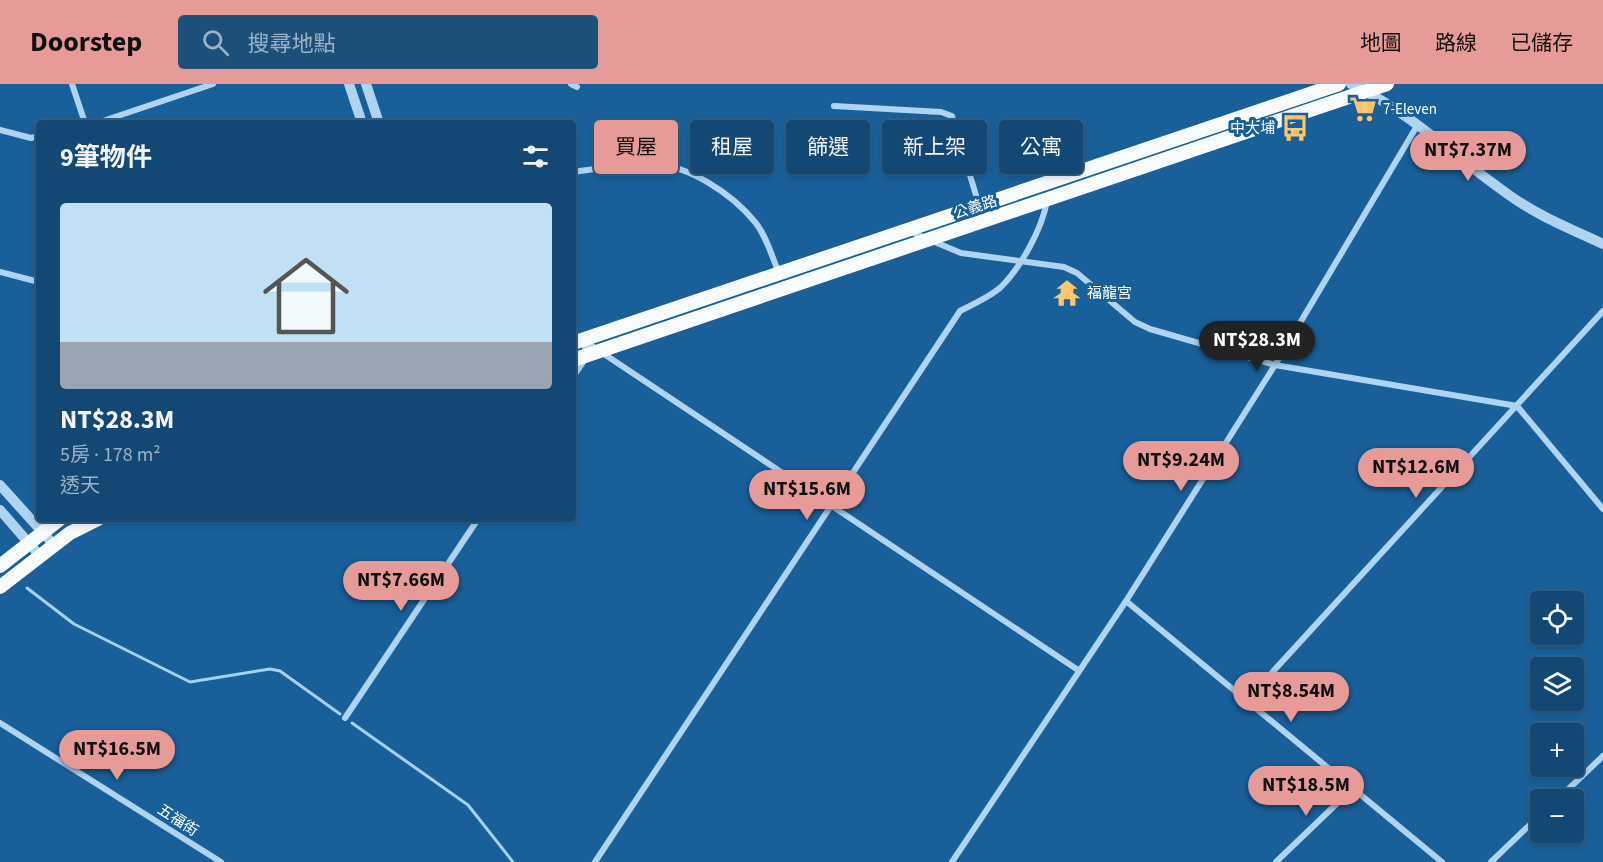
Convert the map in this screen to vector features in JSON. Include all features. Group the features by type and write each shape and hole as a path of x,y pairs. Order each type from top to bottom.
{"main road":[{"name":"公義路","path":"578,341 1339,84"},
{"name":"公義路","path":"587,356 1387,84"},
{"path":"0,566 57,522"},
{"path":"0,587 54,545 93,522"}],"street":[{"path":"72,84 84,120"},
{"path":"106,120 213,84"},
{"path":"349,84 361,120"},
{"path":"366,84 378,120"},
{"path":"1351,84 1366,91 1417,126 1535,212 1603,244"},
{"path":"834,106 941,112 952,116 979,205"},
{"path":"952,862 1078,670 1126,602 1275,365 1417,126"},
{"path":"0,129 31,138 36,137"},
{"path":"576,172 651,164 676,167 696,176 732,201 756,223 779,273"},
{"path":"595,862 960,310 994,292 1020,260 1045,213 1047,201"},
{"path":"905,229 961,253 1064,267 1077,273 1135,322 1150,329 1275,365 1517,406 1603,509"},
{"path":"0,272 36,281"},
{"path":"1246,701 1603,311"},
{"path":"578,341 587,356 831,506 1078,670"},
{"path":"578,341 587,356"},
{"path":"576,372 587,356"},
{"path":"0,485 45,532 54,545"},
{"path":"0,510 40,556"},
{"path":"345,718 476,522"},
{"path":"1126,602 1442,862"},
{"name":"五福街","path":"0,723 221,862"},
{"path":"1568,789 1603,756"},
{"path":"1276,862 1352,789"},
{"path":"1491,862 1530,825"}],"waterway":[{"path":"27,588 74,624 190,682 270,669 280,671 340,714"},
{"path":"352,723 468,805 513,862"}],"place":[{"name":"7-Eleven","path":"1363,109"},
{"name":"中大埔","path":"1295,128"},
{"name":"福龍宮","path":"1067,293"}]}
